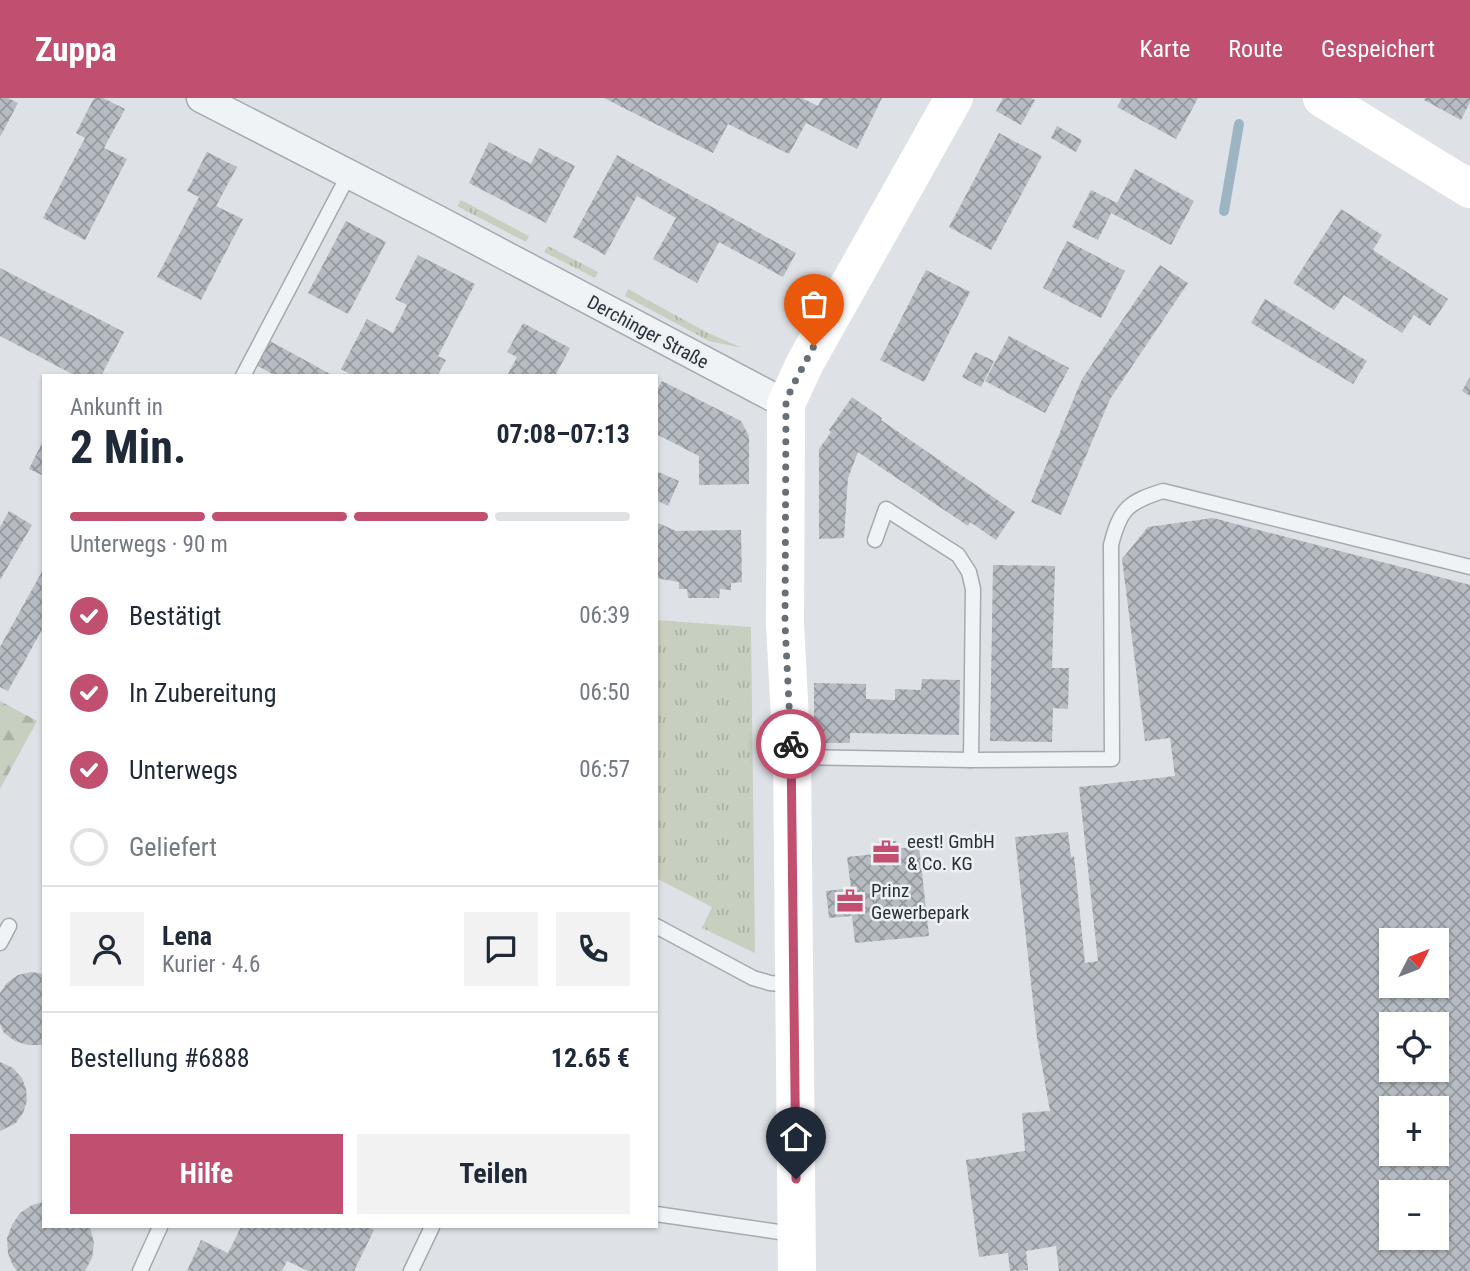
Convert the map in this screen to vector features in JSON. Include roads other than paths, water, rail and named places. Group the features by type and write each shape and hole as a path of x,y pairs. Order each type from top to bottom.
{"street":[{"name":"Derchinger Straße","path":"201,98 786,404"},
{"path":"797,1253 792,757 785,624 786,404 810,353 954,98"},
{"path":"1322,98 1470,189"}],"lane":[{"path":"244,374 349,174"},
{"path":"792,757 1112,759 1111,545 1117,520 1138,499 1163,491 1470,567"},
{"path":"875,540 886,509 958,555 969,572 974,589 971,760"},
{"path":"0,943 9,926"},
{"path":"658,927 752,978 770,984 794,986"},
{"path":"658,1215 797,1253"},
{"path":"140,1271 160,1228"},
{"path":"411,1271 432,1228"}],"waterway":[{"path":"1224,211 1239,124"}],"place":[{"name":"eest! GmbH & Co. KG","path":"886,852"},
{"name":"Prinz Gewerbepark","path":"850,901"}]}
